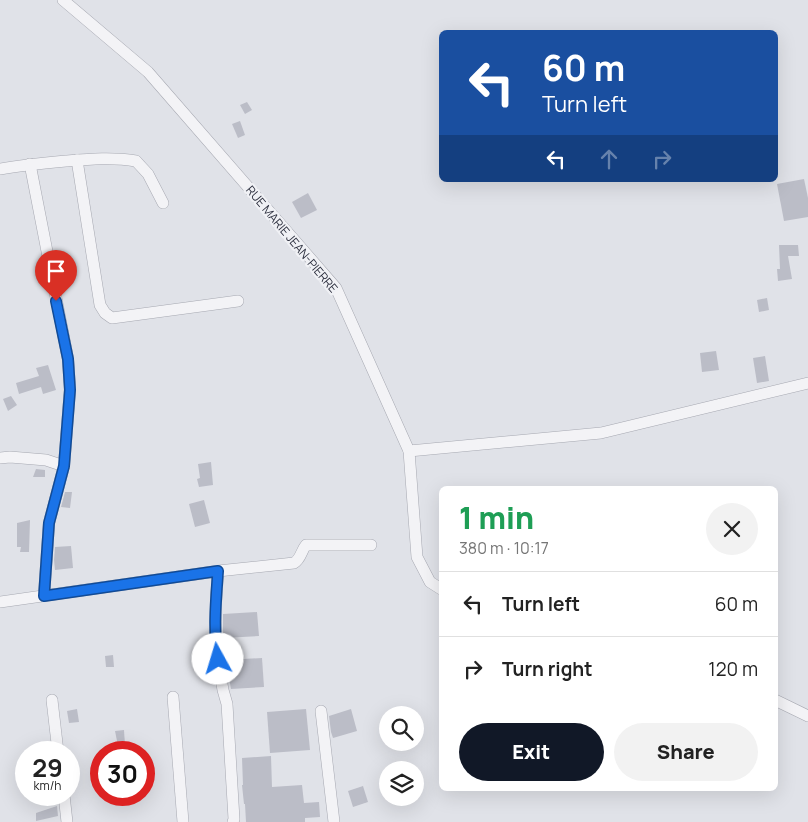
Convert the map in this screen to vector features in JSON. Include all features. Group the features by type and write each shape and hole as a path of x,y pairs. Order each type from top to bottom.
{"street":[{"name":"RUE MARIE JEAN-PIERRE","path":"63,0 148,72 336,288 409,451 417,557 430,582 439,588"},
{"path":"0,169 77,160 118,158 136,160 148,174 163,203"},
{"path":"77,160 100,305 105,313 112,318 238,301"},
{"path":"30,164 68,359 70,390 64,466 49,523 44,596"},
{"path":"409,451 601,433 808,383"},
{"path":"0,458 46,460 64,466"},
{"path":"0,602 218,571 294,564 298,561 306,545 371,545"},
{"path":"218,571 216,643 227,704 233,822"},
{"path":"173,697 183,822"},
{"path":"52,700 57,741"},
{"path":"778,701 808,716"},
{"path":"321,711 334,822"},
{"path":"65,806 67,822"}],"building":[{"path":"247,102 252,110 245,114 240,105"},
{"path":"240,121 245,135 238,138 232,124"},
{"path":"804,179 808,198 808,217 784,221 777,184"},
{"path":"308,193 317,210 301,218 292,202"},
{"path":"779,245 798,245 799,256 788,256 792,279 778,281 777,269 780,269"},
{"path":"767,298 769,310 759,312 757,300"},
{"path":"716,351 719,370 702,372 700,353"},
{"path":"765,356 769,381 757,383 753,358"},
{"path":"48,365 56,390 43,394 41,387 19,394 16,383 39,376 36,368"},
{"path":"11,396 17,405 8,411 3,399"},
{"path":"211,462 213,485 199,487 197,479 200,478 198,464"},
{"path":"36,469 45,470 45,477 33,477"},
{"path":"65,492 72,492 70,508 61,507"},
{"path":"204,500 210,523 195,527 189,504"},
{"path":"30,520 29,552 20,552 21,547 17,547 17,523"},
{"path":"71,546 73,568 55,570 55,547"},
{"path":"257,612 259,636 223,638 223,614"},
{"path":"113,655 114,667 106,667 105,656"},
{"path":"262,658 264,687 231,689 226,660"},
{"path":"77,709 79,722 69,723 67,711"},
{"path":"306,709 310,750 270,753 267,712"},
{"path":"351,709 357,731 333,738 329,716"},
{"path":"124,730 125,741 117,741 115,731"},
{"path":"271,756 272,787 302,785 304,803 319,802 320,817 305,818 305,822 246,822 242,785 242,758"},
{"path":"363,786 368,802 353,807 348,791"},
{"path":"57,806 58,816 36,821 36,813"}],"route":[{"path":"56,301 68,359 70,390 64,466 49,523 44,596 218,571 216,643 218,659"}]}
